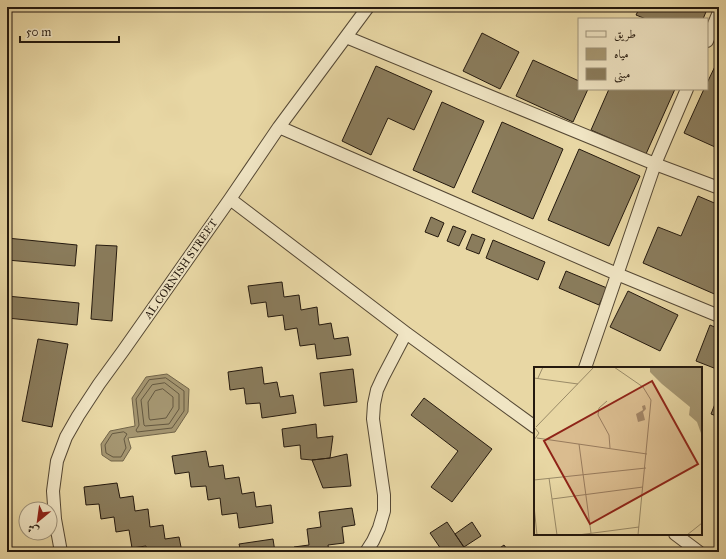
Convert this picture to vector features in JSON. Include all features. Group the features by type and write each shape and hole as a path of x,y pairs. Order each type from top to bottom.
{"street":[{"name":"AL CORNISH STREET","path":"61,552 56,519 54,491 57,462 66,437 99,384 124,351 279,127 368,7"},
{"path":"708,39 719,12"},
{"path":"346,37 655,164 719,188"},
{"path":"585,367 655,164 687,90"},
{"path":"279,127 616,274 719,316"},
{"path":"230,199 406,334 534,427"},
{"path":"366,552 380,528 384,511 384,495 373,420 374,404 377,390 406,334"},
{"path":"675,535 699,552"}],"water":[{"path":"167,374 189,389 188,412 175,432 128,438 131,448 123,461 111,461 102,455 101,444 110,431 135,426 132,398 146,377"}],"building":[{"path":"640,7 708,7 703,18 644,18 636,15"},
{"path":"482,33 519,52 500,89 463,71"},
{"path":"719,58 719,139 715,147 684,133 704,90 708,90 708,81"},
{"path":"533,60 578,81 578,90 588,90 573,122 516,96"},
{"path":"376,66 432,91 414,130 388,118 371,155 342,141"},
{"path":"609,90 675,90 646,154 591,130"},
{"path":"442,102 484,121 454,188 413,170"},
{"path":"502,122 563,149 533,219 472,192"},
{"path":"579,149 640,176 609,246 548,220"},
{"path":"698,196 719,205 719,296 643,263 658,227 681,236"},
{"path":"431,217 444,223 438,237 425,232"},
{"path":"453,226 466,231 459,246 447,241"},
{"path":"472,234 485,239 479,254 466,249"},
{"path":"7,238 77,245 75,266 7,260"},
{"path":"493,240 545,262 538,280 486,258"},
{"path":"96,245 117,246 112,321 91,319"},
{"path":"566,271 607,288 599,305 559,288"},
{"path":"282,282 284,297 299,295 301,310 317,307 319,325 331,323 334,339 348,337 351,355 317,359 315,344 300,346 297,328 285,330 283,315 268,317 266,302 251,304 248,286"},
{"path":"628,291 678,315 660,351 610,327"},
{"path":"7,296 79,303 77,325 7,318"},
{"path":"710,325 719,329 719,370 696,361"},
{"path":"38,339 68,344 52,427 22,421"},
{"path":"262,367 264,384 277,382 280,397 293,395 296,413 262,418 260,403 246,404 244,388 230,390 228,372"},
{"path":"353,369 357,402 324,406 320,373"},
{"path":"719,394 719,417 711,414"},
{"path":"424,398 492,449 452,502 431,487 458,451 411,415"},
{"path":"316,424 317,438 333,436 330,458 312,460 301,459 300,445 284,447 282,429"},
{"path":"206,451 209,467 223,465 225,479 239,477 242,494 254,492 256,507 271,505 273,523 239,528 237,513 222,515 220,498 208,500 206,486 191,487 189,472 175,474 172,456"},
{"path":"347,454 351,486 323,488 312,460"},
{"path":"117,483 120,498 133,496 135,511 148,509 150,527 163,525 165,539 179,537 182,552 147,552 146,546 132,548 129,530 116,532 114,517 101,519 99,504 86,505 84,487"},
{"path":"352,508 355,525 342,527 344,543 328,545 329,552 295,552 294,547 309,545 307,529 321,527 319,512"},
{"path":"447,522 467,552 443,552 430,533"},
{"path":"472,522 481,536 464,547 455,534"},
{"path":"273,539 275,552 241,552 239,544"},
{"path":"504,545 509,552 494,552"}]}
